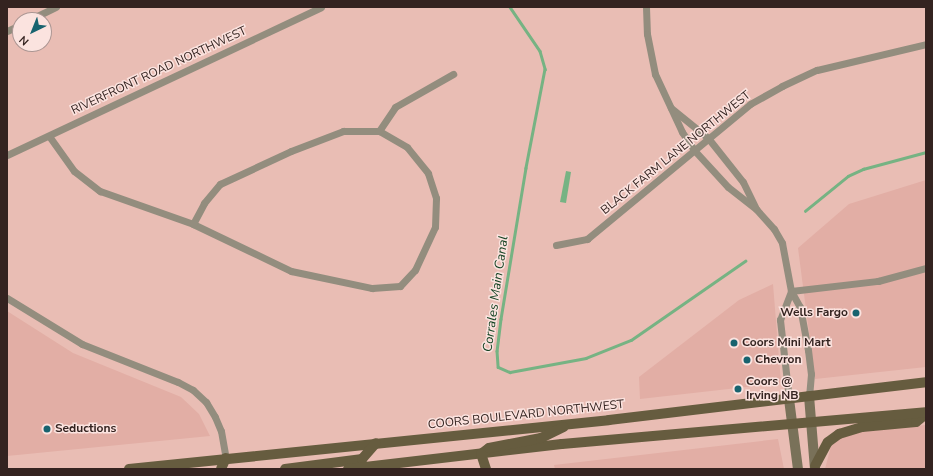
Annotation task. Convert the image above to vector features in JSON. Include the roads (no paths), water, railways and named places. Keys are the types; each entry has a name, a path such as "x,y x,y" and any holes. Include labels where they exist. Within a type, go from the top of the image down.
{"main road":[{"name":"COORS BOULEVARD NORTHWEST","path":"129,469 571,424 926,382"},
{"path":"348,469 791,423 926,413"},
{"path":"815,468 828,442 839,434 862,427 916,422 926,413"},
{"path":"481,454 489,448 541,438 571,424"},
{"path":"285,469 362,459 376,443"},
{"path":"481,454 486,469"},
{"path":"221,469 226,458"}],"street":[{"path":"46,12 56,7"},
{"name":"RIVERFRONT ROAD NORTHWEST","path":"7,155 321,7"},
{"path":"646,7 649,50 655,74 670,106 694,150 728,187 756,209 774,229 782,243 791,291 800,307 808,350 811,374 809,396 815,468"},
{"name":"BLACK FARM LANE NORTHWEST","path":"556,245 587,239 750,104 817,70 926,44"},
{"path":"379,131 395,107 453,74"},
{"path":"670,106 708,138 743,182 756,209"},
{"path":"49,136 74,172 100,191 193,224 291,271 372,288 400,286 415,270 435,228 436,198 428,173 407,147 379,131 343,131 291,151 220,184 204,203 193,224"},
{"path":"791,291 878,280 926,268"},
{"path":"791,291 780,320 791,423 798,469"},
{"path":"7,298 37,319 93,349 178,382 193,390 206,402 216,417 223,438 226,458"}],"waterway":[{"name":"Corrales Main Canal","path":"510,7 540,51 545,69 526,168 501,319 497,351 498,367 510,372 586,358 631,340 745,261"},
{"name":"Corrales Main Canal","path":"805,211 848,176 863,169 926,152"}],"place":[{"name":"Wells Fargo","path":"856,313"},
{"name":"Coors Mini Mart","path":"734,343"},
{"name":"Chevron","path":"747,360"},
{"name":"Coors @ Irving NB","path":"738,389"},
{"name":"Seductions","path":"47,429"}]}
